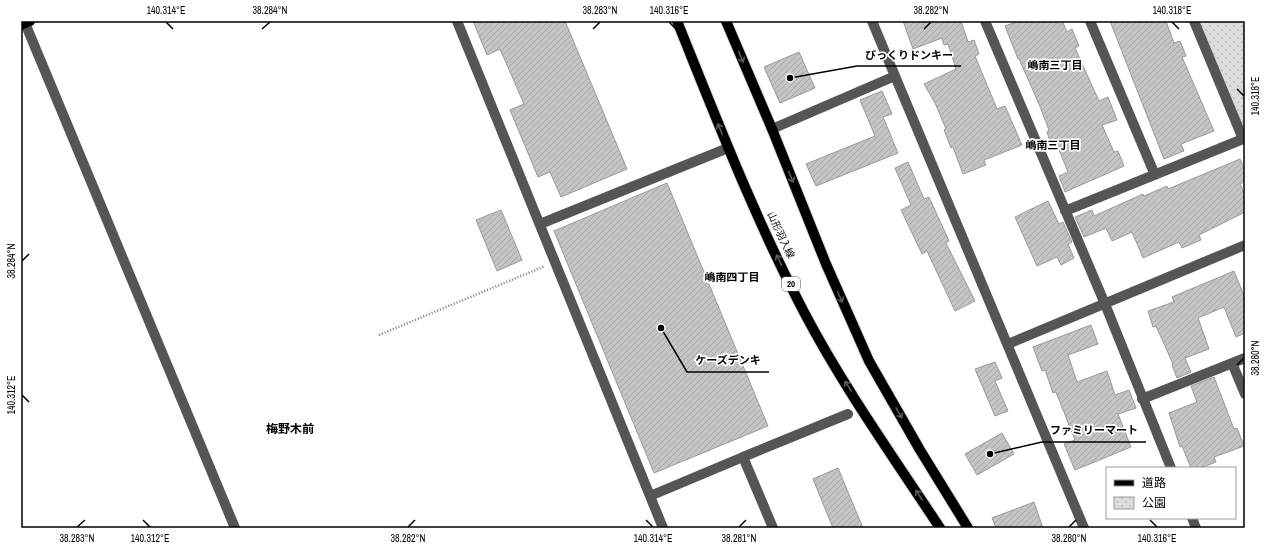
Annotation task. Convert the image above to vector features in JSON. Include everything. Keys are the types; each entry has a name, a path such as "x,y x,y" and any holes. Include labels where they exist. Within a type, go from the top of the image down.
{"main road":[{"name":"山形羽入線","path":"677,21 728,148 761,223 805,314 839,372 940,528"},
{"path":"726,21 772,129 826,264 869,361 920,450 968,528"}],"street":[{"path":"457,21 663,528"},
{"path":"872,21 1084,528"},
{"path":"986,21 1171,467"},
{"path":"1090,21 1155,176"},
{"path":"1065,212 1244,139 1194,21"},
{"path":"26,23 235,528"},
{"path":"772,129 895,76"},
{"path":"540,224 728,148"},
{"path":"1008,344 1245,245"},
{"path":"1142,400 1245,358"},
{"path":"1232,363 1245,394"},
{"path":"650,496 848,414"},
{"path":"743,458 773,528"}],"path":[{"path":"379,335 555,261"}],"green space":[{"path":"1194,21 1245,21 1245,139"}],"building":[{"path":"473,21 565,21 627,169 561,197 550,172 538,177 510,110 524,104 500,49 487,55"},
{"path":"903,21 961,21 968,42 974,40 979,54 975,56 997,109 1005,106 1022,145 984,160 986,165 963,174 953,147 951,148 944,130 946,129 935,103 924,84 956,69 948,44 944,45 942,38 913,49"},
{"path":"1019,21 1062,21 1067,32 1072,29 1079,46 1075,48 1099,101 1108,97 1117,120 1102,125 1114,152 1118,151 1124,166 1065,192 1059,176 1068,172 1057,145 1052,147 1047,132 1049,130 1039,104 1018,59 1005,26"},
{"path":"1110,21 1166,21 1174,43 1180,41 1186,56 1182,57 1214,131 1181,144 1184,151 1164,159"},
{"path":"799,52 815,88 780,103 764,67"},
{"path":"882,91 892,114 883,117 898,153 816,186 806,164 875,136 860,100"},
{"path":"1240,159 1245,170 1245,181 1240,184 1245,195 1245,212 1199,235 1201,240 1182,248 1179,242 1143,258 1132,232 1112,241 1106,228 1084,237 1075,217 1092,210 1094,216 1143,194 1144,196 1167,186 1168,189"},
{"path":"908,162 924,199 929,197 949,241 946,243 975,301 955,311 927,251 922,254 901,210 911,205 895,168"},
{"path":"667,183 768,426 654,473 554,231"},
{"path":"1048,201 1059,224 1063,222 1072,242 1068,244 1074,258 1061,265 1057,257 1037,266 1015,217"},
{"path":"501,210 522,260 497,271 476,220"},
{"path":"1234,271 1245,298 1245,333 1236,337 1224,307 1198,318 1209,349 1185,358 1191,372 1177,378 1172,365 1173,364 1156,326 1153,327 1148,311 1174,302 1172,297"},
{"path":"1091,325 1098,344 1068,355 1077,382 1107,371 1115,395 1129,390 1136,408 1118,414 1131,447 1075,470 1064,444 1075,440 1056,392 1053,393 1045,370 1042,371 1033,347"},
{"path":"995,362 1002,378 995,381 1008,411 995,416 975,369"},
{"path":"1214,377 1234,429 1237,428 1244,446 1214,457 1216,462 1204,467 1191,467 1182,446 1180,447 1169,413 1197,402 1191,386"},
{"path":"1002,433 1014,454 977,475 965,454"},
{"path":"838,468 863,528 833,528 813,479"},
{"path":"1034,502 1043,528 996,528 992,518"}],"place":[{"name":"びっくりドンキー","path":"790,78"},
{"name":"ケーズデンキ","path":"661,328"},
{"name":"ファミリーマート","path":"990,454"}],"district":[{"name":"嶋南三丁目","path":"1055,65"},
{"name":"嶋南三丁目","path":"1053,145"},
{"name":"嶋南四丁目","path":"732,277"},
{"name":"梅野木前","path":"290,429"}]}
